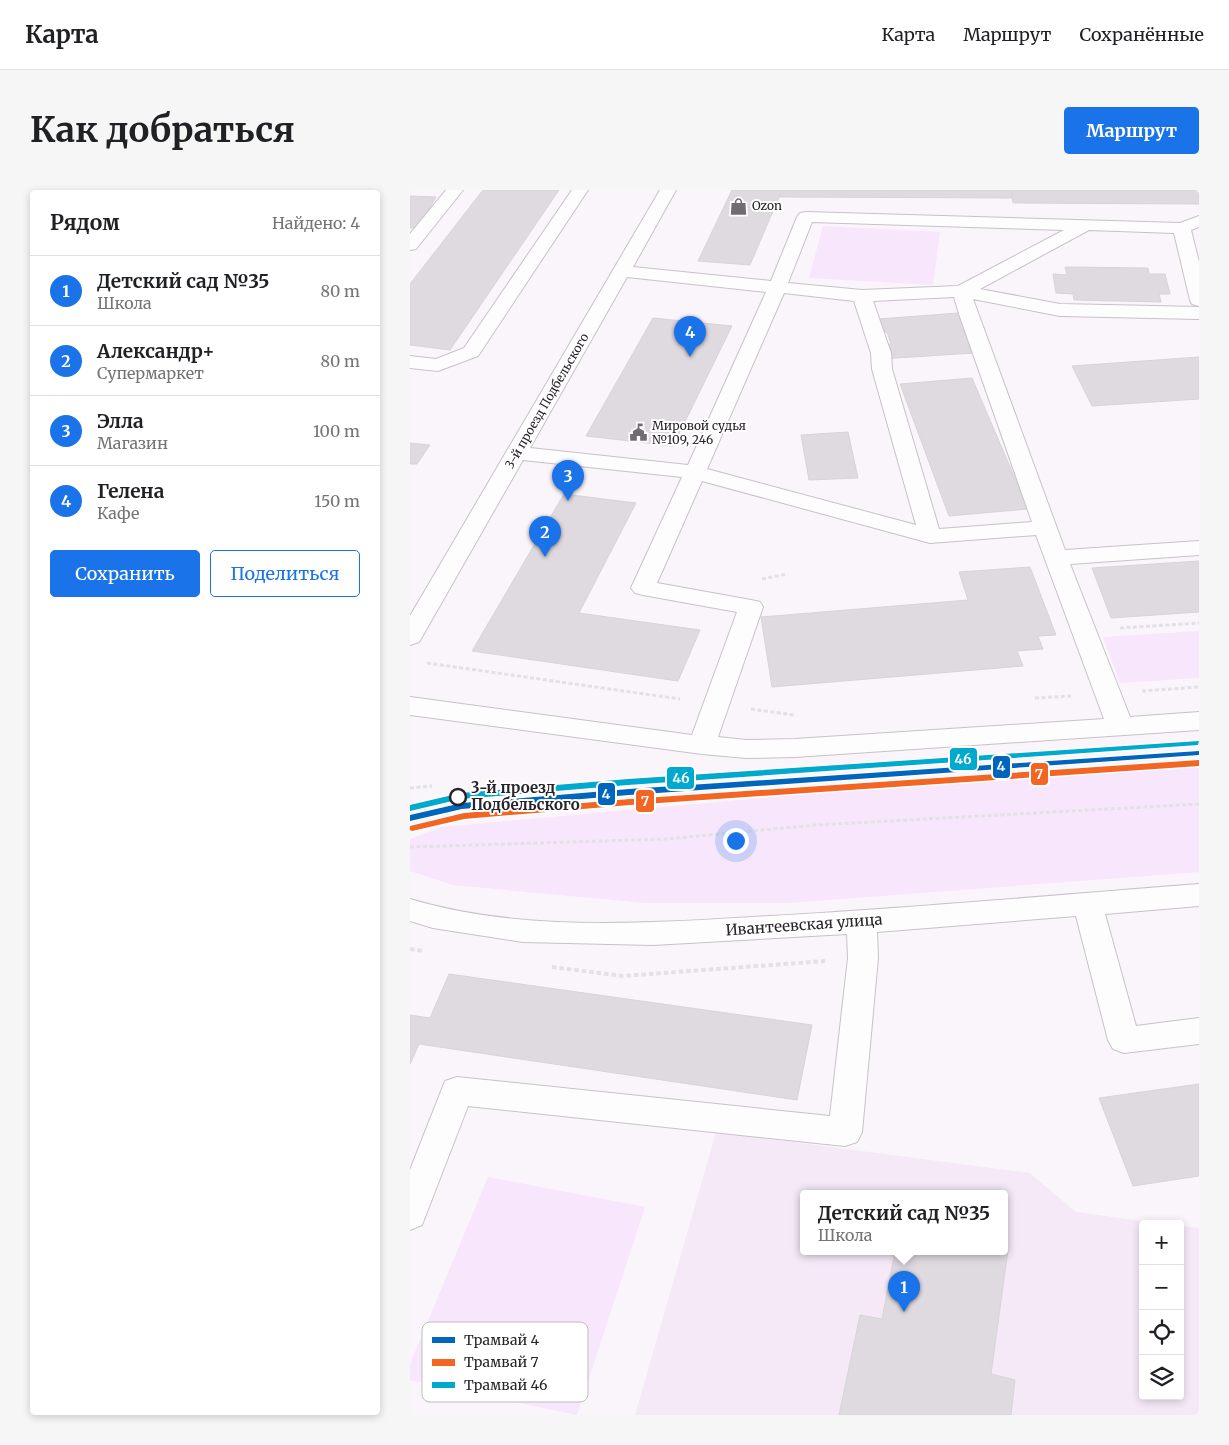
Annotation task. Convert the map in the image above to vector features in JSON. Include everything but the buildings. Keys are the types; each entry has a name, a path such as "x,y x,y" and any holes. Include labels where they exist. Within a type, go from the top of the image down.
{"street":[{"path":"410,245 455,190"},
{"path":"410,362 438,365 471,352 580,190"},
{"name":"3-й проезд Подбельского","path":"410,637 668,190"},
{"path":"702,745 751,607 643,588 693,472 778,288 806,217 1182,228 1199,220"},
{"path":"962,292 1085,225"},
{"path":"1182,228 1199,300"},
{"path":"621,271 862,296 962,292 1060,310 1199,312"},
{"path":"962,292 968,314 1056,558 1120,726"},
{"path":"862,296 881,353 882,369 930,536"},
{"path":"517,452 693,472 930,536 1046,528"},
{"path":"1056,558 1199,548"},
{"path":"410,706 702,745 746,749 795,748 1199,720"},
{"name":"Ивантеевская улица","path":"410,910 433,917 523,932 653,934 862,922 1199,895"},
{"path":"1087,904 1124,1040 1199,1031"},
{"path":"410,1214 457,1091 845,1132 863,958 862,922"}],"path":[{"path":"762,579 787,574"},
{"path":"1083,630 1199,623"},
{"path":"424,663 715,705 801,715"},
{"path":"410,788 432,786"},
{"path":"410,847 666,839 816,825 1199,804"}],"shaded area":[{"path":"823,226 940,232 933,285 809,278"},
{"path":"1199,631 1199,678 1120,683 1103,637"},
{"path":"1199,767 1199,872 789,903 646,903 453,885 410,871 410,839 442,827 894,786"},
{"path":"716,1132 1030,1173 1076,1212 1139,1221 1139,1400 1184,1400 1184,1226 1199,1228 1199,1415 635,1415"},
{"path":"488,1177 645,1207 588,1381 588,1322 428,1322"},
{"path":"422,1335 422,1383 410,1380 410,1364"},
{"path":"515,1402 581,1402 577,1415"}],"tram line":[{"name":"46","path":"410,808 461,796 628,782 1198,743"},
{"name":"4","path":"410,818 462,806 629,792 1199,753"},
{"name":"7","path":"412,828 464,816 630,802 1199,763"}],"place":[{"name":"Ozon","path":"738,206"},
{"name":"Гелена","path":"690,357"},
{"name":"Мировой судья №109, 246","path":"638,433"},
{"name":"Элла","path":"568,501"},
{"name":"Александр+","path":"545,557"},
{"name":"3-й проезд Подбельского","path":"458,797"},
{"name":"Детский сад №35","path":"904,1312"}]}
